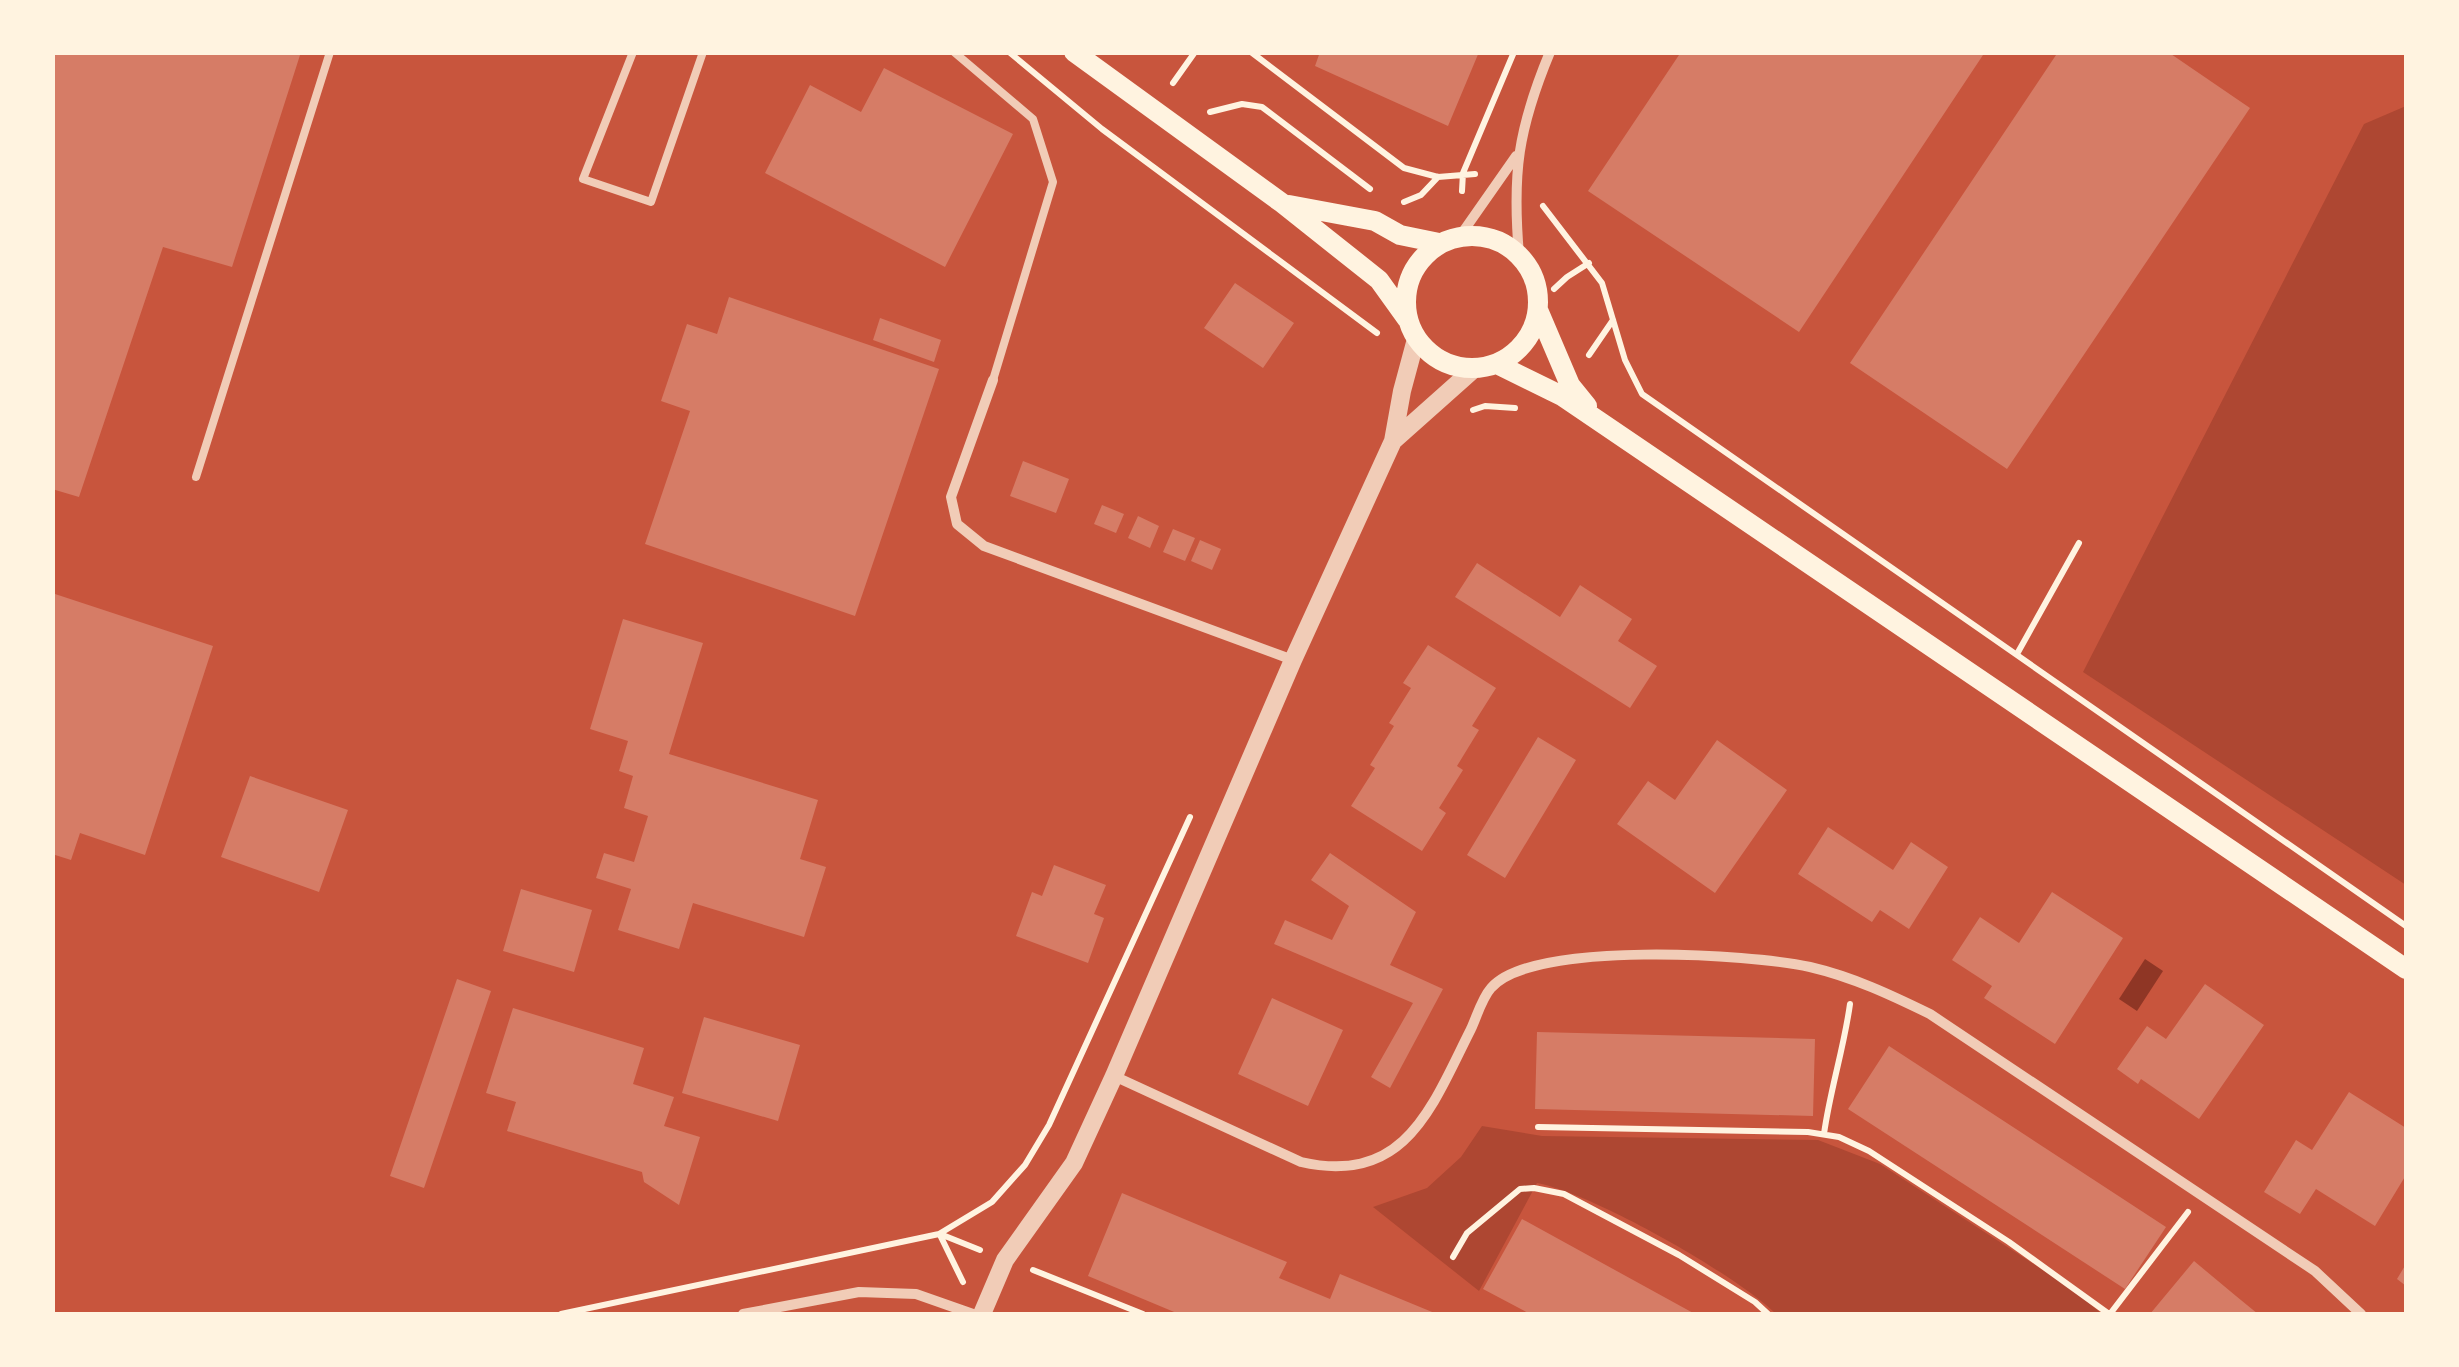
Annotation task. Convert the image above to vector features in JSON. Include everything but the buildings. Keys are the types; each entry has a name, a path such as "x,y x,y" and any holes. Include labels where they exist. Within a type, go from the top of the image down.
{"main road":[{"path":"1074,52 1282,203 1379,280 1407,318 1416,339 1432,356 1452,366 1475,368 1497,364 1524,342 1538,310"},
{"path":"1282,203 1375,222 1400,235 1439,243"},
{"path":"1407,318 1404,297 1410,276 1422,257 1439,243 1460,236 1482,236 1502,242 1519,255 1531,272 1538,291 1538,310 1570,385 1603,427"},
{"path":"1497,364 1562,396 2406,969"}],"street":[{"path":"1519,255 1515,206 1517,155 1534,91 1550,52"},
{"path":"1460,236 1517,155"},
{"path":"977,1306 1074,1163 1114,1076 1393,441 1416,339"},
{"path":"1393,441 1475,368"},
{"path":"993,380 951,497 958,524 984,546 1294,660"},
{"path":"1114,1076 1301,1162 1328,1168 1362,1165 1389,1154 1409,1139 1429,1112 1491,988 1512,974 1575,960 1646,953 1694,953 1810,967 1854,980 1930,1014 2315,1271 2361,1314"},
{"path":"743,1314 860,1292 916,1294 973,1314"}],"lane":[{"path":"196,477 330,52"},
{"path":"633,52 583,179 651,202 703,52"},
{"path":"954,52 1034,119 1053,182 993,380"}],"path":[{"path":"1009,52 1102,129 1332,297 1379,334 1386,348"},
{"path":"1173,83 1195,52"},
{"path":"1251,52 1404,168 1438,177 1462,173 1514,52"},
{"path":"1210,112 1242,104 1262,107 1379,196"},
{"path":"1390,200 1402,203 1421,195 1438,177"},
{"path":"1536,198 1602,282 1625,360 1642,394 2406,926"},
{"path":"1538,310 1566,276 1588,262"},
{"path":"1581,368 1613,318"},
{"path":"2017,654 2080,542"},
{"path":"561,1314 939,1234 992,1202 1025,1165 1049,1125 1194,808"},
{"path":"1824,1134 1831,1085 1844,1048 1854,980"},
{"path":"1538,1127 1808,1132 1839,1136 2009,1242 2110,1314 2201,1195"},
{"path":"1453,1257 1468,1232 1520,1189 1534,1188 1564,1194 1679,1255 1768,1314"},
{"path":"939,1234 977,1306"},
{"path":"1028,1268 1143,1314"}],"shaded area":[{"path":"2406,106 2406,885 2083,672 2364,124"},
{"path":"2145,959 2163,971 2137,1011 2119,999"},
{"path":"1482,1126 1542,1136 1818,1140 1880,1164 2072,1289 2102,1314 1776,1314 1729,1278 1663,1238 1593,1202 1537,1183 1479,1291 1373,1207 1427,1188 1461,1157"}]}
